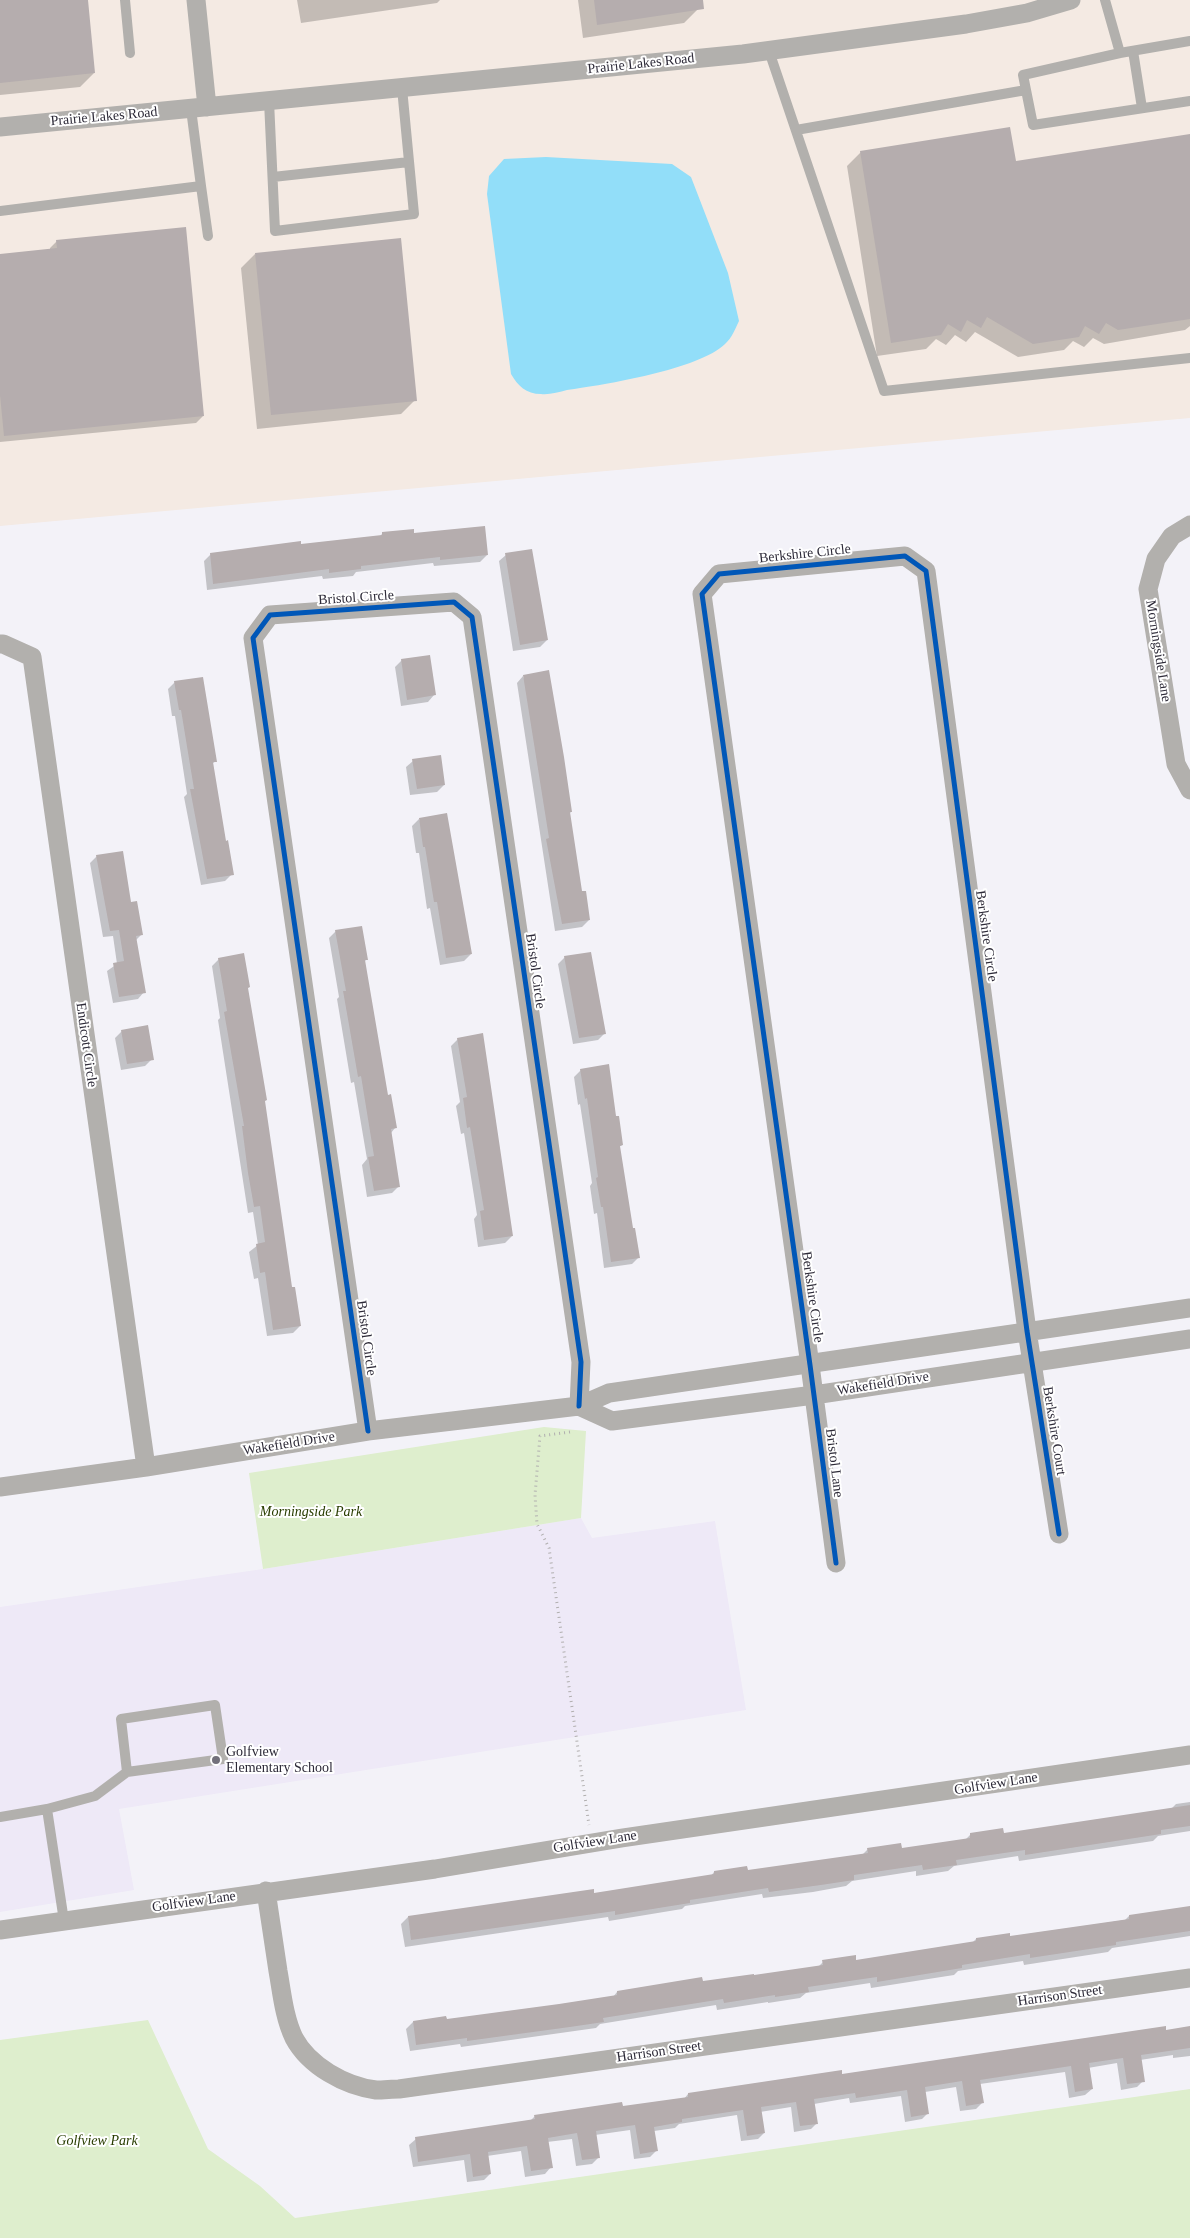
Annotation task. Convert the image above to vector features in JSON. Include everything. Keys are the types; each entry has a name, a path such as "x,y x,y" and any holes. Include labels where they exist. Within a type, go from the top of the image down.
{"street":[{"path":"196,0 199,108"},
{"name":"Prairie Lakes Road","path":"0,127 769,51 966,24 1047,3 1071,0"},
{"name":"Morningside Lane","path":"1190,525 1172,536 1156,559 1148,589 1190,790"},
{"name":"Berkshire Circle","path":"810,1365 702,594 719,574 905,556 926,571 1027,1331"},
{"name":"Bristol Circle","path":"368,1431 253,638 270,615 454,602 472,617 581,1362 579,1406"},
{"name":"Endicott Circle","path":"0,644 32,657 146,1467"},
{"name":"Wakefield Drive","path":"0,1487 146,1467 368,1431 579,1406 609,1393 1190,1308"},
{"name":"Berkshire Court","path":"1027,1331 1059,1534"},
{"name":"Wakefield Drive","path":"579,1406 612,1421 814,1395 1190,1339"},
{"name":"Bristol Lane","path":"810,1365 836,1563"},
{"name":"Golfview Lane","path":"0,1930 435,1868 1190,1755"},
{"name":"Harrison Street","path":"266,1891 283,2003 295,2040 310,2058 329,2073 352,2084 376,2090 399,2089 1190,1978"}],"lane":[{"path":"125,0 130,53"},
{"path":"1105,0 1120,53"},
{"path":"1190,41 1120,53 1023,75 1033,125 1190,101"},
{"path":"769,51 884,391 1190,358"},
{"path":"1133,51 1142,108"},
{"path":"268,101 275,231 414,214 402,88"},
{"path":"796,130 1026,90"},
{"path":"199,108 201,186 208,236"},
{"path":"272,177 409,162"},
{"path":"0,211 201,186"},
{"path":"0,1816 47,1809 95,1796 127,1772 223,1759 215,1705 120,1719 127,1772"},
{"path":"47,1809 64,1921"}],"path":[{"path":"570,1432 540,1436 535,1495 537,1524 549,1548 592,1843"}],"shaded area":[{"path":"0,0 1190,0 1190,418 0,526"},
{"name":"Golfview Elementary School","path":"581,1518 592,1538 715,1521 746,1710 119,1809 134,1890 0,1912 0,1607 263,1569"}],"green space":[{"name":"Morningside Park","path":"544,1427 586,1431 581,1518 263,1569 249,1473"},
{"name":"Golfview Park","path":"148,2020 208,2149 260,2186 295,2218 1190,2089 1190,2238 0,2238 0,2040"}],"water":[{"path":"546,157 672,164 691,177 728,273 739,321 725,344 713,353 695,361 627,380 547,394 531,393 520,386 511,374 487,194 489,176 504,159"}],"building":[{"path":"0,0 88,0 95,73 0,83"},
{"path":"594,0 703,0 704,9 597,25"},
{"path":"1010,127 1016,161 1190,134 1190,319 1118,330 1106,323 1099,334 1085,326 1079,337 1033,344 987,317 981,328 967,320 961,332 948,324 941,335 891,343 860,151"},
{"path":"186,227 204,416 4,436 0,395 0,254 57,248 56,240"},
{"path":"401,238 417,401 271,415 255,253"},
{"path":"485,526 488,555 440,560 440,557 361,566 361,569 329,573 329,569 213,584 210,553 301,541 301,544 382,535 382,532 414,529 414,533"},
{"path":"532,549 548,640 520,645 505,553"},
{"path":"430,655 436,695 407,700 401,659"},
{"path":"549,670 564,757 582,891 586,891 590,920 562,924 546,839 549,838 523,675"},
{"path":"203,677 217,762 213,762 226,841 228,840 234,875 207,879 190,789 194,789 181,710 179,710 174,681"},
{"path":"441,755 445,785 417,789 412,759"},
{"path":"447,813 472,954 446,958 437,902 434,902 419,818"},
{"path":"123,851 131,902 137,901 143,935 136,936 146,993 119,997 113,963 124,961 119,930 110,931 96,855"},
{"path":"362,926 368,960 365,960 388,1095 391,1094 397,1128 391,1129 400,1187 374,1191 368,1157 374,1156 361,1076 358,1077 343,991 346,991 335,930"},
{"path":"591,952 606,1034 579,1038 564,956"},
{"path":"244,953 267,1100 265,1101 292,1287 295,1287 301,1326 273,1330 265,1272 260,1273 256,1244 265,1242 260,1206 254,1207 248,1173 242,1126 244,1126 224,1012 227,1011 218,958"},
{"path":"148,1025 154,1060 127,1064 121,1030"},
{"path":"483,1033 513,1236 484,1240 480,1211 484,1210 470,1127 467,1128 463,1098 467,1097 457,1038"},
{"path":"609,1064 616,1116 619,1116 623,1145 620,1146 633,1228 635,1228 640,1258 611,1262 603,1207 601,1207 596,1178 598,1177 587,1098 585,1099 580,1069"},
{"path":"1190,1805 1190,1826 1161,1830 1161,1834 1025,1855 1025,1850 956,1860 957,1865 923,1870 922,1865 854,1875 854,1880 769,1892 768,1888 690,1900 690,1903 615,1915 615,1911 411,1940 408,1916 594,1889 594,1893 714,1874 714,1871 747,1866 748,1870 868,1853 867,1848 901,1843 902,1848 970,1838 970,1833 1003,1828 1004,1833"},
{"path":"1190,1906 1190,1931 1116,1942 1116,1945 1030,1958 1030,1954 962,1965 962,1968 877,1982 877,1977 808,1987 809,1992 775,1997 775,1995 724,2003 723,1999 603,2018 604,2022 570,2027 467,2041 467,2038 416,2045 413,2021 446,2016 447,2019 559,2004 617,1995 617,1991 702,1977 703,1981 823,1965 822,1960 856,1955 856,1960 976,1941 976,1938 1010,1933 1010,1936 1129,1919 1129,1915"},
{"path":"1166,2026 1166,2030 1190,2026 1190,2048 1141,2055 1145,2082 1127,2084 1123,2058 1089,2063 1093,2089 1075,2092 1071,2066 980,2080 984,2103 966,2106 962,2081 925,2087 929,2114 911,2117 907,2090 856,2098 855,2093 814,2099 818,2124 800,2126 796,2102 761,2107 765,2133 747,2136 743,2110 682,2119 682,2122 654,2127 658,2151 640,2154 635,2125 596,2131 600,2158 582,2160 577,2133 548,2138 553,2168 531,2171 527,2146 488,2152 491,2174 473,2177 470,2154 418,2162 415,2137 535,2119 534,2115 622,2102 623,2106 688,2097 688,2093 842,2070 842,2074"}],"cycle path":[{"path":"836,1563 702,594 719,574 905,556 926,571 1027,1331 1059,1534"},
{"path":"368,1431 253,638 270,615 454,602 472,617 581,1362 579,1406"}],"place":[{"name":"Golfview Elementary School","path":"216,1760"}]}
